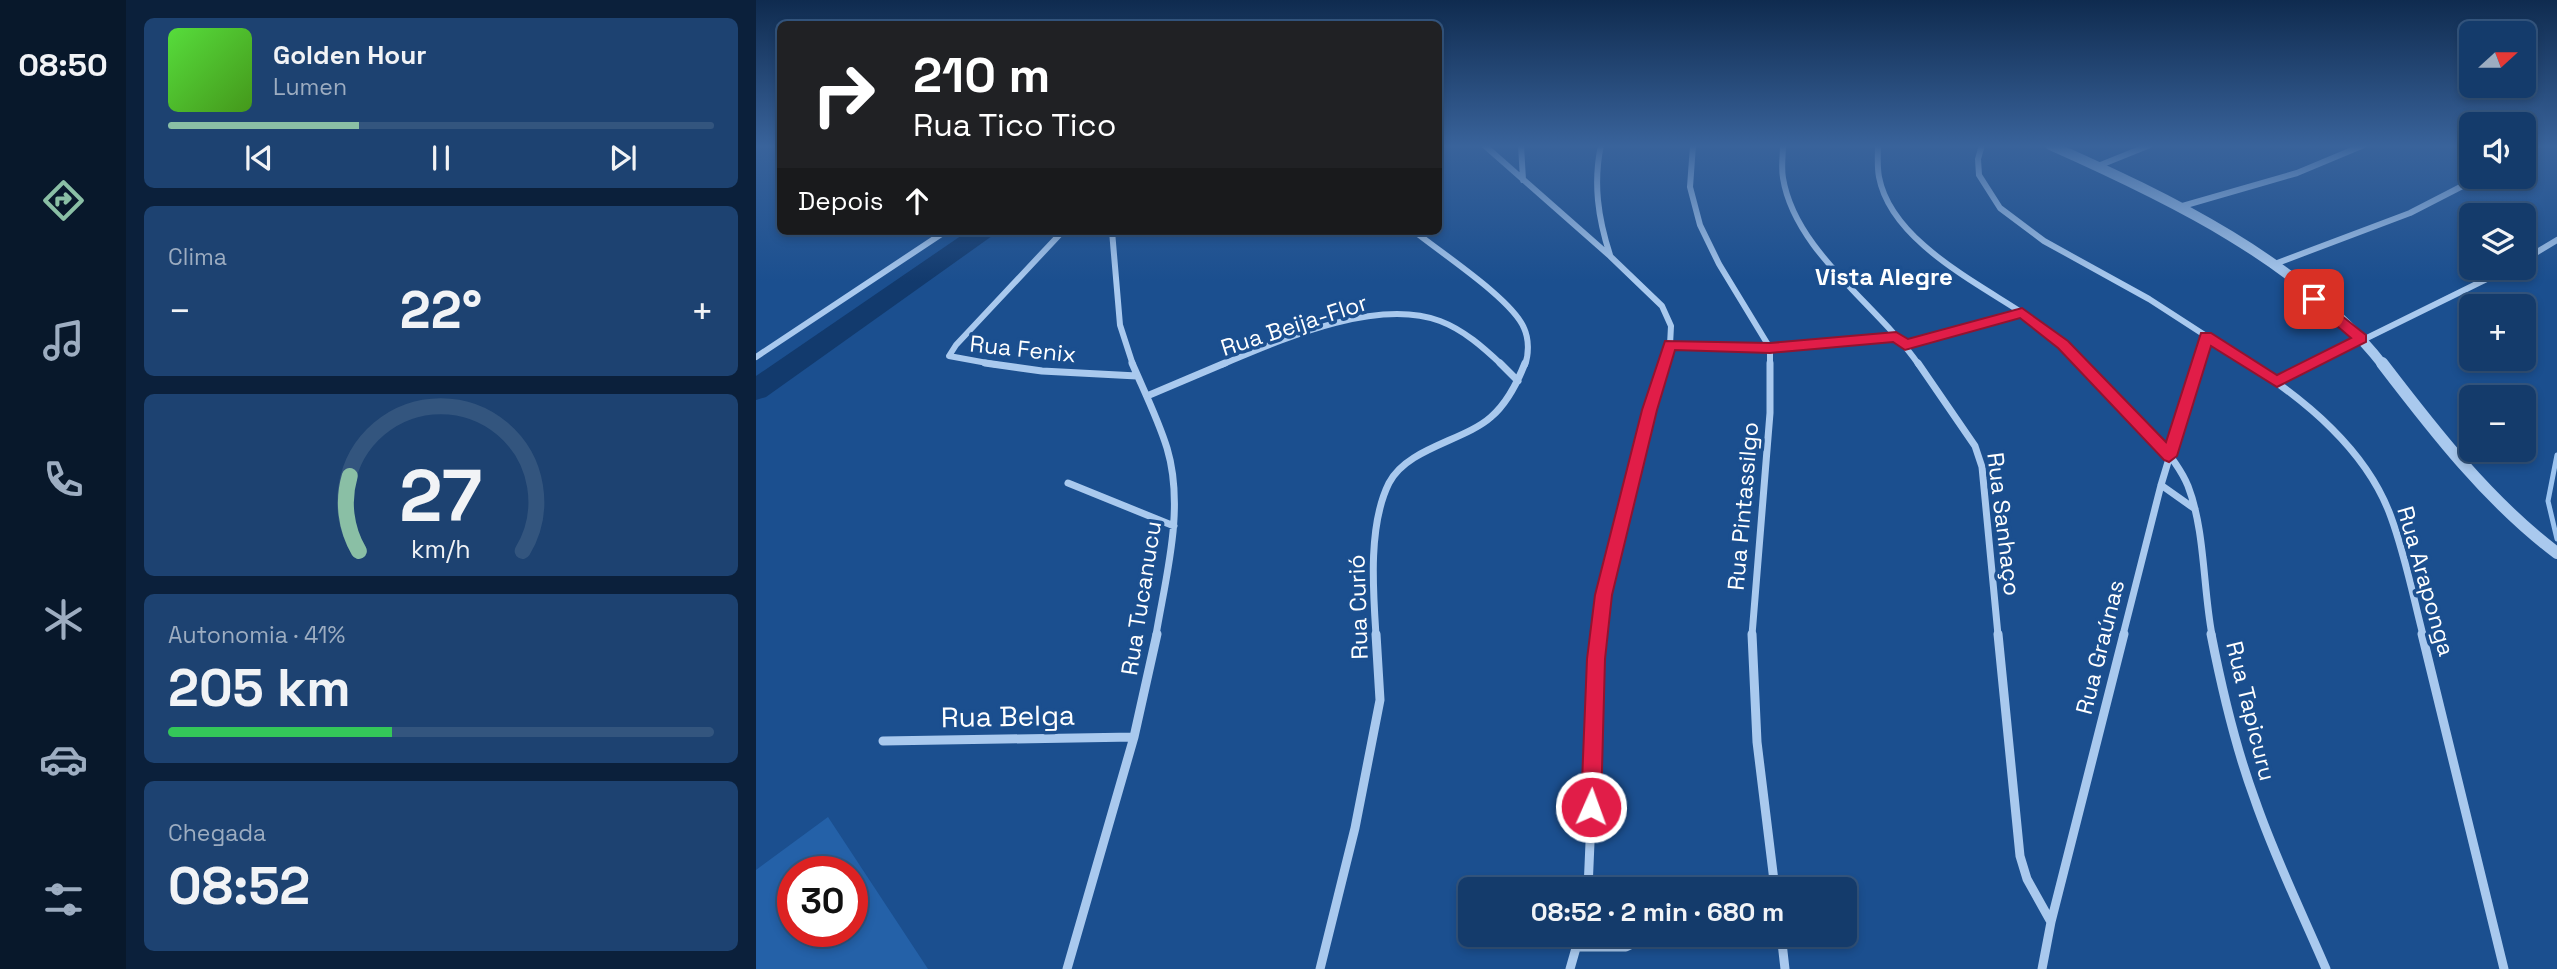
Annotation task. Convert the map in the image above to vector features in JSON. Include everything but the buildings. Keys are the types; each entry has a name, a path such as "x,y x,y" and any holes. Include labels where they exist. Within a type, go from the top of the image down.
{"street":[{"path":"1535,190 1662,306 1671,326 1670,345 1651,402 1604,595 1596,659 1588,877"},
{"path":"1597,190 1610,256"},
{"path":"1691,190 1700,225 1719,264 1770,348"},
{"name":"Rua Sanhaço","path":"1787,190 1801,227 1825,261 1905,345 1975,446 1982,467 2017,835 2027,879 2051,922"},
{"name":"Rua Tapicuru","path":"1884,190 1895,211 1946,264 2022,312 2069,350 2169,456 2187,480 2195,509 2209,619 2233,733 2262,819 2326,969"},
{"name":"Rua Araponga","path":"1989,190 2000,208 2044,241 2149,299 2277,382 2321,419 2355,454 2374,480 2391,516 2411,588 2504,969"},
{"path":"2146,190 2179,207 2271,266 2361,338 2464,465 2553,551"},
{"path":"2179,207 2237,190"},
{"path":"2271,266 2410,213 2454,190"},
{"path":"756,357 940,235"},
{"name":"Rua Fenix","path":"1059,235 956,345 949,356 1003,367 1137,376"},
{"name":"Rua Tucanucu","path":"1068,969 1110,812 1134,737 1157,636 1174,526 1173,480 1167,449 1137,376 1120,325 1112,235"},
{"name":"Rua Curió","path":"1320,969 1355,828 1380,701 1372,571 1384,499 1390,481 1410,461 1490,416 1518,381 1527,359 1528,342 1518,316 1474,276 1419,235"},
{"path":"2536,253 2557,240"},
{"path":"2277,382 2361,338 2484,280"},
{"path":"1905,345 2022,312"},
{"name":"Rua Beija-Flor","path":"1147,396 1308,333 1386,314 1413,314 1437,320 1459,330 1482,346 1518,381"},
{"path":"1670,345 1770,348 1896,337"},
{"name":"Rua Graúnas","path":"2042,969 2051,922 2161,485 2206,337"},
{"name":"Rua Pintassilgo","path":"1770,348 1770,413 1751,648 1755,717 1774,877"},
{"path":"1068,483 1174,526"},
{"path":"2161,485 2195,509"},
{"name":"Rua Belga","path":"883,741 1134,737"},
{"path":"1570,969 1578,947 1627,947"},
{"path":"1783,947 1785,969"}],"shaded area":[{"path":"828,817 854,856 777,856 777,947 868,947 868,878 928,969 756,969 756,870"}],"waterway":[{"path":"756,390 978,235"},
{"path":"2557,455 2548,501 2557,539"}],"district":[{"name":"Vista Alegre","path":"1884,277"}],"route":[{"path":"1591,807 1596,659 1604,595 1654,391 1670,345 1770,348 1896,337 1905,345 2022,312 2063,344 2169,456 2206,337 2277,382 2361,338 2314,299"}]}
